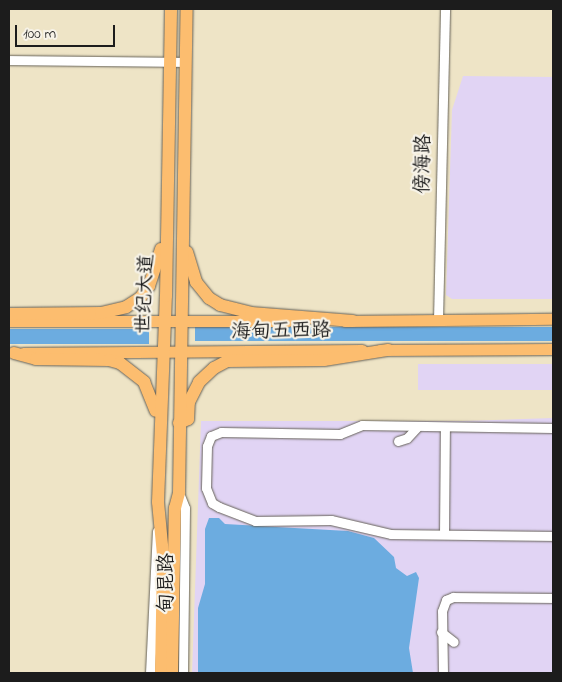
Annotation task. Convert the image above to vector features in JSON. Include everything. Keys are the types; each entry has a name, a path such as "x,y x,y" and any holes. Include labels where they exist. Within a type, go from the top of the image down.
{"highway":[{"name":"世纪大道","path":"168,580 158,518 171,9"},
{"name":"世纪大道","path":"168,580 175,508 179,493 180,321 187,9"},
{"path":"9,314 101,313 130,305 146,292 154,278 167,220"},
{"path":"183,225 196,282 220,305 251,312 353,320"},
{"path":"179,423 188,419 189,402 199,382 214,368 228,361 324,360 388,350"},
{"path":"11,353 52,360 109,360 124,365 144,382 160,418"},
{"path":"160,673 168,580"},
{"path":"168,580 172,673"}],"main road":[{"name":"海甸五西路","path":"9,321 553,319"},
{"name":"海甸五西路","path":"11,353 553,349"}],"street":[{"name":"傍海路","path":"440,320 446,9"},
{"path":"9,62 186,64"},
{"path":"398,441 407,438 416,428"},
{"path":"553,432 416,428 362,429 340,437 221,435 214,439 210,446 209,488 220,504 256,518 295,520 330,517 391,531 553,536"},
{"path":"447,430 553,428"},
{"path":"445,533 447,430"},
{"name":"甸昆路","path":"179,493 185,508 183,673"},
{"name":"甸昆路","path":"150,673 152,590 158,518"},
{"path":"445,533 553,532"},
{"path":"444,673 442,633 444,607 450,600 553,600"},
{"path":"442,633 454,642"}],"shaded area":[{"path":"463,76 553,77 553,299 452,299 446,295 452,110"},
{"path":"418,364 553,364 553,390 418,390"},
{"path":"553,418 553,673 192,673 201,421 462,421"}],"water":[{"path":"195,327 553,327 553,341 195,341"},
{"path":"9,329 149,329 149,344 9,344"},
{"path":"209,518 219,518 225,524 348,531 374,538 394,557 396,568 407,576 416,572 419,578 409,648 413,673 198,673 198,608 205,584 205,529"}]}
